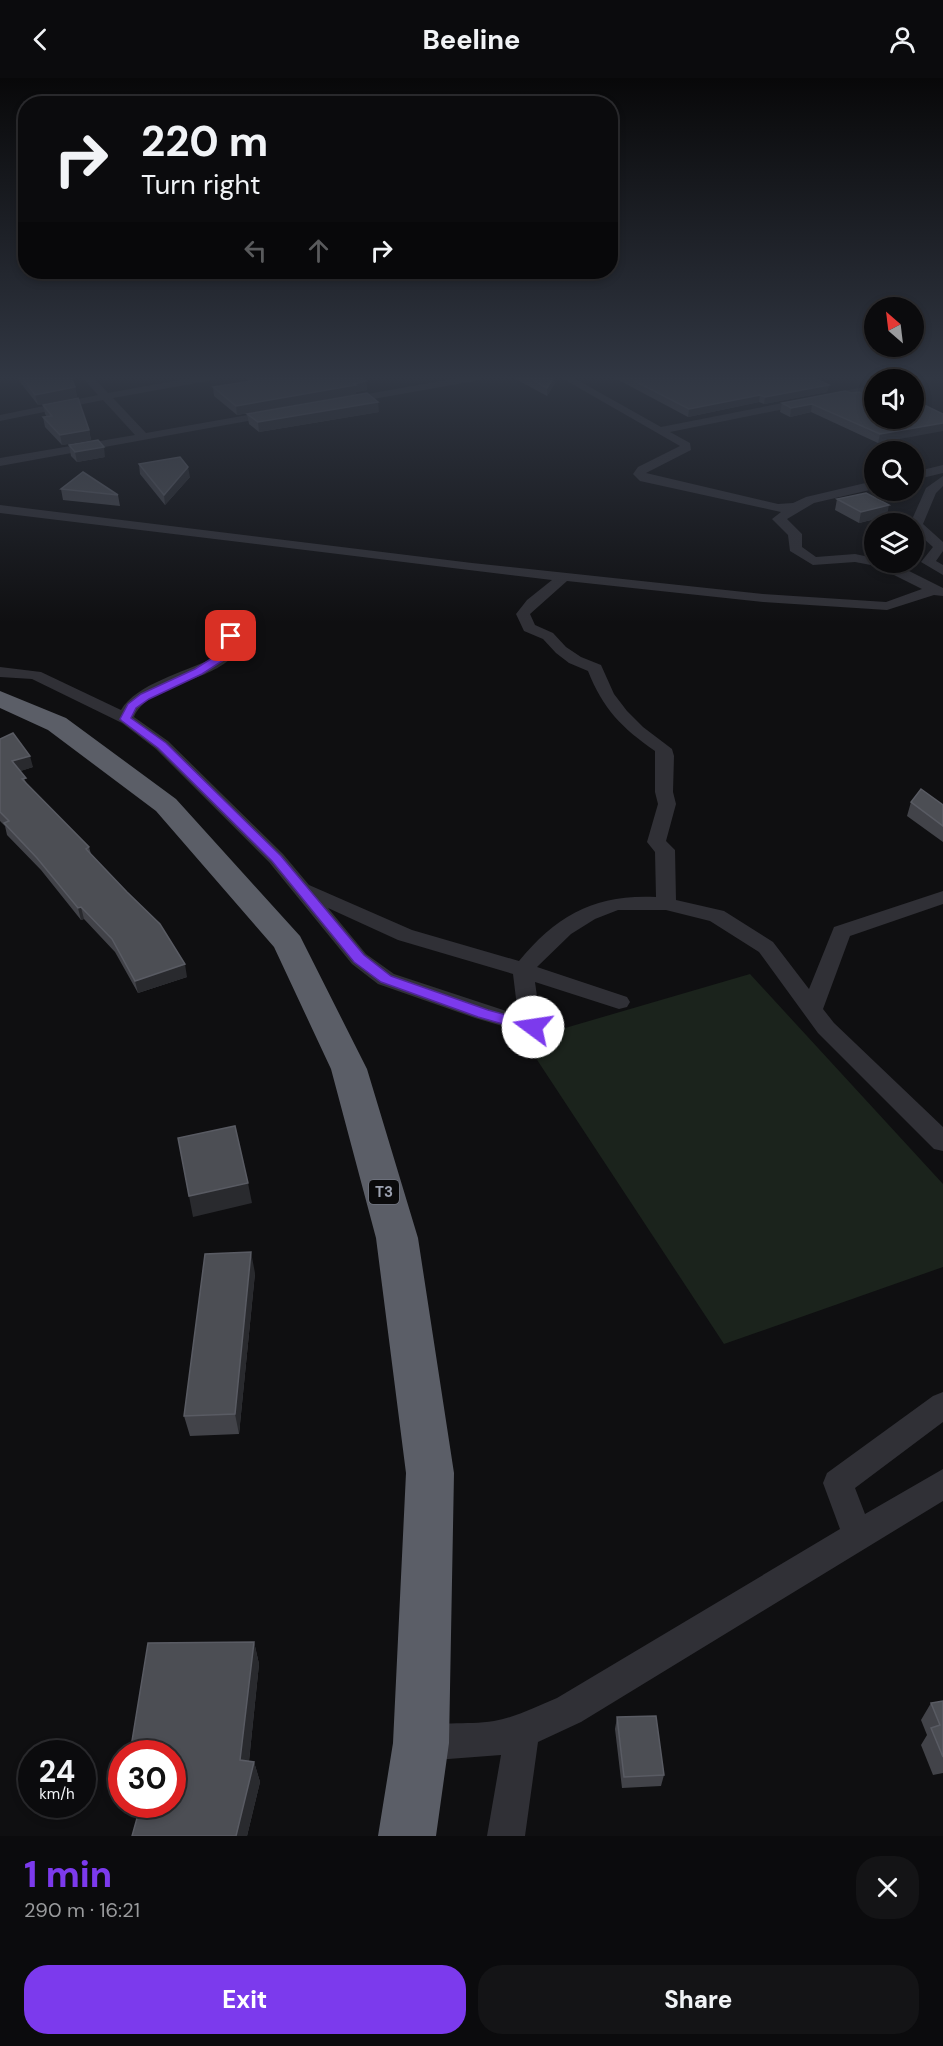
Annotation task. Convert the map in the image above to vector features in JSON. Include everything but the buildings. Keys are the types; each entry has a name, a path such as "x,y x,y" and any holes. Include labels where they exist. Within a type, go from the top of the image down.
{"highway":[{"name":"T3","path":"0,699 57,724 166,805 288,944 349,1069 397,1238 430,1473 421,1743 407,1836"}],"street":[{"path":"0,462 17,459"},
{"path":"667,459 642,470 639,474 644,478 666,484 703,490 778,508 795,507"},
{"path":"924,474 943,469"},
{"path":"943,480 930,491 916,525 940,546 928,562 943,571"},
{"path":"864,487 810,500 795,507 779,519 795,534 795,548 813,561 855,558 864,560"},
{"path":"0,509 763,598 887,606 938,592"},
{"path":"899,573 938,592"},
{"path":"564,576 557,584 544,591 523,614 529,628 548,636 561,650 576,660 596,668 606,695 621,715 637,731 663,749 665,756 664,792 667,804 656,842 665,850 666,904"},
{"path":"126,719 132,706 145,697 198,671 226,654 234,632"},
{"path":"0,672 35,675 126,719 162,745 276,858 359,959 386,979 483,1013 533,1025 523,970 537,952 569,924 616,904 666,904 717,916 766,947 826,1028 943,1142"},
{"path":"304,890 405,935 523,970 619,1002"},
{"path":"812,1010 841,932 943,897"},
{"path":"858,1534 838,1483 943,1405"},
{"path":"421,1743 493,1739 522,1731 569,1710 943,1484"},
{"path":"506,1836 522,1731"}],"shaded area":[{"path":"750,974 943,1184 943,1267 724,1344 524,1040"}],"route":[{"path":"231,636 226,654 198,671 159,688 145,697 132,706 126,714 126,719 162,745 276,858 359,959 386,979 483,1013 517,1023 532,1023 533,1027"}]}
